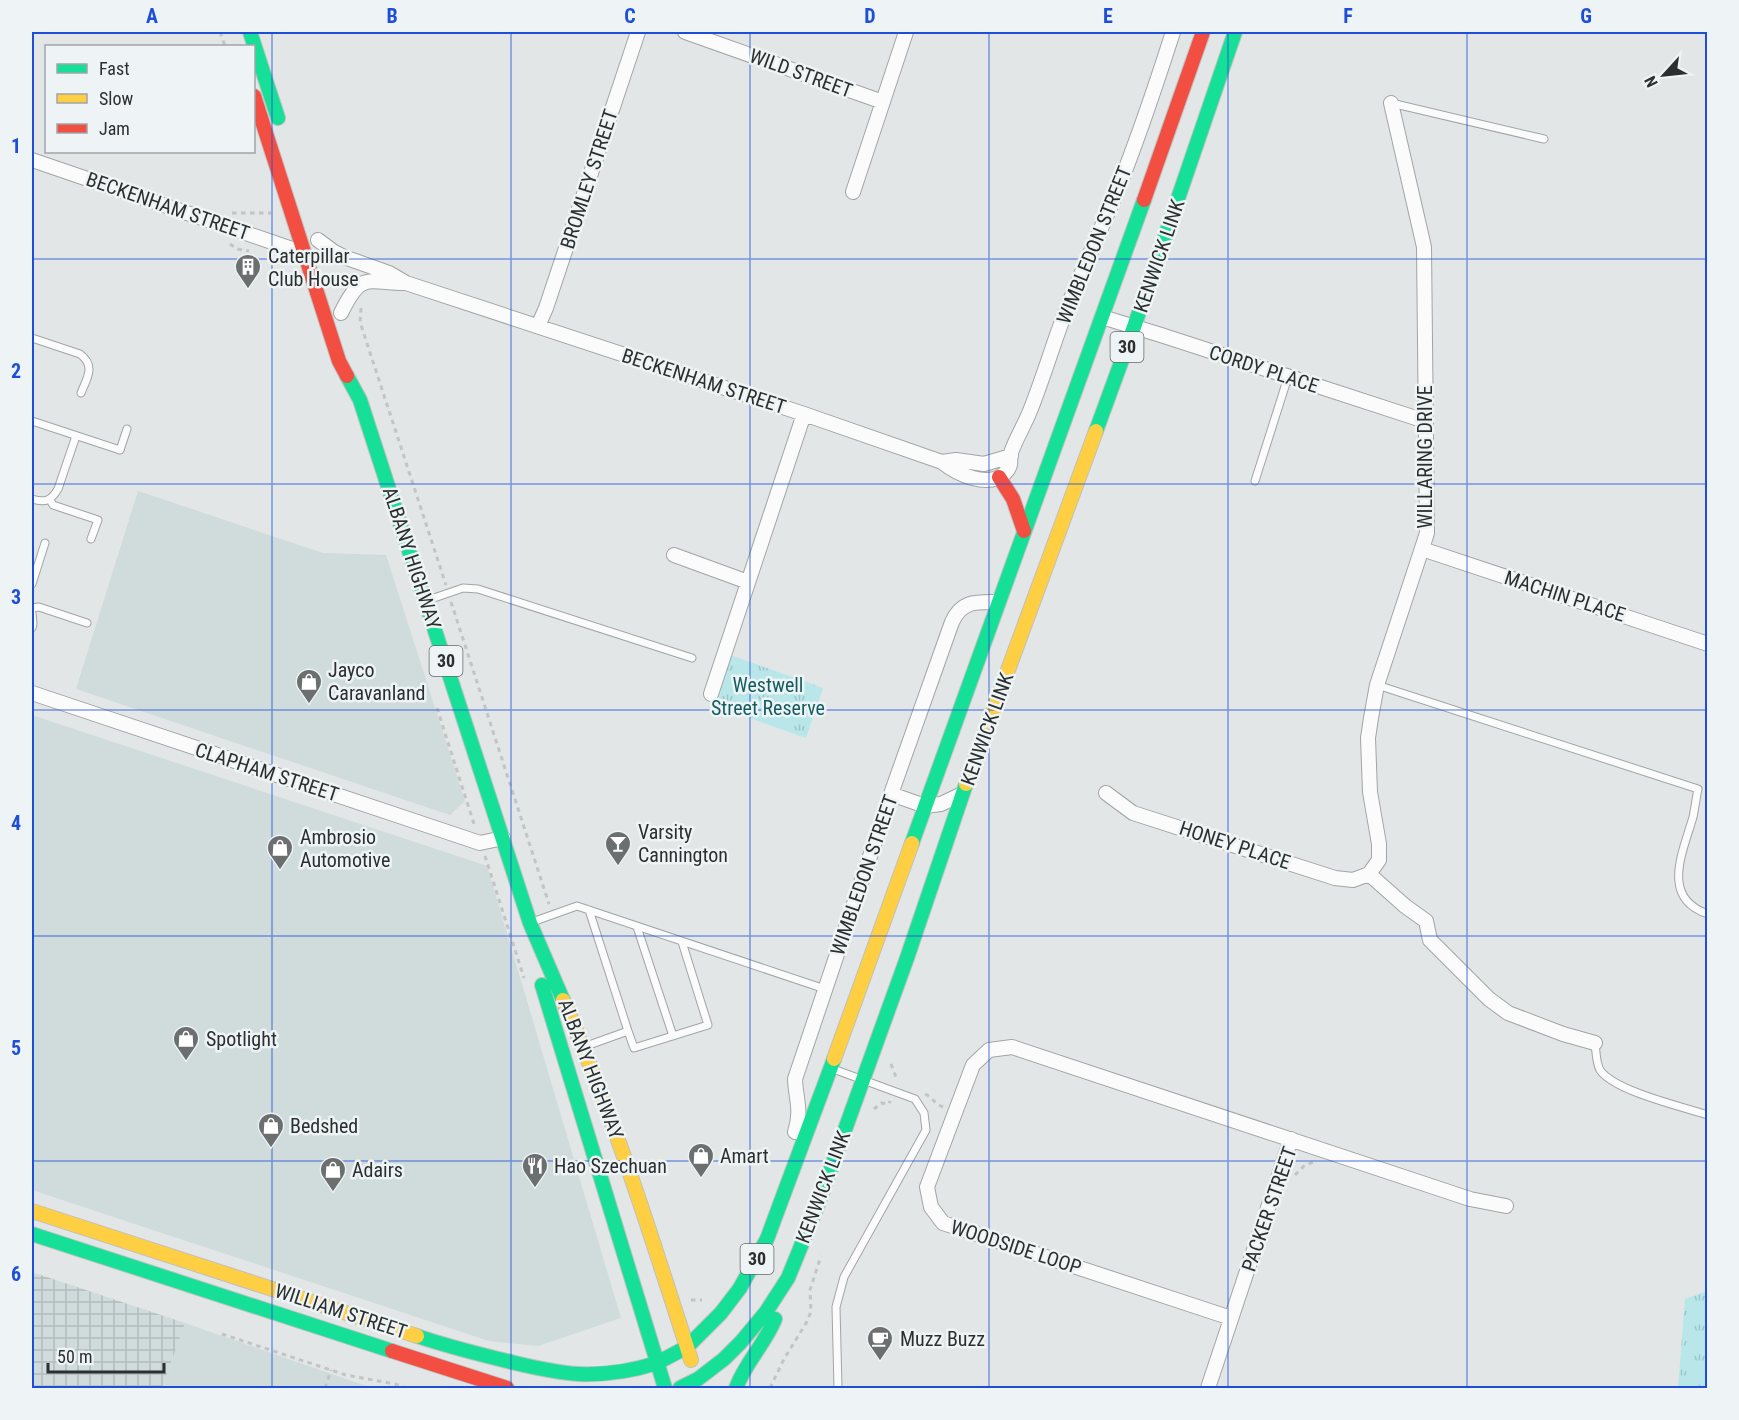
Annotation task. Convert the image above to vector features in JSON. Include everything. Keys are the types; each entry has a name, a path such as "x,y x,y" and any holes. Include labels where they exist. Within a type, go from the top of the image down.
{"main road":[{"name":"KENWICK LINK","path":"657,1363 687,1347 721,1313 740,1288 767,1239 1102,317 1203,32"},
{"name":"KENWICK LINK","path":"680,1389 699,1384 741,1342 766,1312 788,1278 817,1207 963,793 1134,327 1235,32"},
{"path":"255,47 282,130"},
{"name":"ALBANY HIGHWAY","path":"255,99 339,361 360,400 530,923 584,1047 637,1190 699,1384"},
{"path":"316,235 325,261"},
{"path":"335,292 343,318"},
{"name":"ALBANY HIGHWAY","path":"357,367 360,400"},
{"path":"999,477 1013,499 1024,531"},
{"name":"ALBANY HIGHWAY","path":"530,923 542,985 665,1389"},
{"name":"WILLIAM STREET","path":"32,1211 463,1351 545,1370 577,1374 601,1374 657,1363"},
{"name":"WILLIAM STREET","path":"32,1234 507,1389"},
{"path":"736,1389 741,1376 772,1328 788,1278"}],"street":[{"name":"BROMLEY STREET","path":"538,326 638,32"},
{"name":"WILD STREET","path":"685,32 883,102"},
{"path":"853,192 906,32"},
{"name":"WIMBLEDON STREET","path":"999,477 1012,462 1011,456 1063,318 1118,188 1173,32"},
{"name":"WILLARING DRIVE","path":"1369,874 1379,860 1379,844 1370,792 1368,738 1377,685 1426,533 1424,247 1391,103"},
{"name":"BECKENHAM STREET","path":"32,160 304,253"},
{"name":"BECKENHAM STREET","path":"316,235 334,252 389,273 406,283 804,414 942,462 949,468 976,479 999,477"},
{"name":"BECKENHAM STREET","path":"343,318 353,292 365,282 378,280 388,283 406,283"},
{"name":"CORDY PLACE","path":"1102,317 1425,421"},
{"path":"711,694 804,414"},
{"path":"942,462 956,460 984,464 1011,456"},
{"name":"MACHIN PLACE","path":"1422,549 1707,644"},
{"path":"674,555 748,582"},
{"name":"WIMBLEDON STREET","path":"788,1184 786,1160 799,1119 795,1079 891,794 955,616 966,605 998,602"},
{"name":"CLAPHAM STREET","path":"32,693 480,843"},
{"path":"891,794 925,806 941,804 963,793"},
{"name":"HONEY PLACE","path":"1106,793 1133,813 1335,878 1353,880 1369,874"},
{"path":"480,843 502,838"},
{"path":"1369,874 1426,921 1430,940 1490,999 1508,1013 1563,1034 1594,1042"},
{"name":"WOODSIDE LOOP","path":"1231,1318 943,1223 931,1207 927,1187 973,1065 989,1050 1012,1047 1291,1139"},
{"name":"PACKER STREET","path":"1208,1389 1291,1139 1470,1199 1506,1206"}],"lane":[{"path":"1391,103 1544,140"},
{"path":"32,338 80,354 87,360 90,368 81,393"},
{"path":"1255,481 1288,377"},
{"path":"32,421 120,450 127,429"},
{"path":"32,499 43,502 50,500 58,489 76,436"},
{"path":"50,500 53,505 98,520 91,539"},
{"path":"32,584 45,543"},
{"path":"426,600 463,588 478,589 692,658"},
{"path":"32,608 39,607 87,623"},
{"path":"32,613 32,628"},
{"path":"1377,685 1698,789 1694,815 1682,852 1679,888 1685,901 1695,910 1707,914"},
{"path":"530,923 577,906 825,989"},
{"path":"589,910 634,1048 708,1025 682,942"},
{"path":"637,927 673,1036"},
{"path":"584,1047 628,1031"},
{"path":"1594,1042 1599,1069 1612,1081 1627,1089 1707,1115"},
{"path":"830,1069 915,1099 924,1113 926,1130 844,1277 836,1307 838,1389"}],"path":[{"path":"221,213 279,213"},
{"path":"224,239 237,249 259,253"},
{"path":"361,299 360,322 552,915"},
{"path":"436,706 527,988"},
{"path":"687,1299 702,1300"},
{"path":"770,1389 811,1311"},
{"path":"222,1334 346,1375 394,1384 406,1389"},
{"path":"325,1389 331,1370"}],"shaded area":[{"path":"138,491 323,553 386,555 465,801 450,815 76,689"},
{"path":"32,715 487,866 621,1318 538,1346 489,1341 32,1190"},
{"path":"32,1272 185,1323 162,1388 32,1388"},
{"path":"185,1323 372,1388 162,1388"}],"green space":[{"name":"Westwell Street Reserve","path":"730,655 823,688 806,738 713,705"},
{"path":"1707,1291 1707,1388 1678,1388 1685,1299"}],"traffic: fast":[{"path":"250,32 254,45"},
{"path":"1096,431 1235,32"},
{"path":"255,47 278,118"},
{"path":"912,843 1144,200"},
{"path":"347,376 360,400 530,923 563,1000"},
{"path":"680,1388 698,1379 741,1342 766,1312 788,1278 817,1207 907,958 966,784"},
{"path":"542,985 665,1388"},
{"path":"657,1363 687,1347 721,1313 740,1288 767,1239 834,1059"},
{"path":"32,1234 392,1351"},
{"path":"736,1388 744,1370 775,1319"},
{"path":"417,1336 490,1357 563,1373 609,1373 657,1363"}],"traffic: slow":[{"path":"966,784 1096,431"},
{"path":"834,1059 912,843"},
{"path":"563,1000 616,1133 691,1360"},
{"path":"32,1211 417,1336"}],"traffic: jam":[{"path":"1144,200 1203,32"},
{"path":"255,99 339,361 347,376"},
{"path":"999,477 1013,499 1024,531"},
{"path":"392,1351 507,1388"}],"place":[{"name":"Caterpillar Club House","path":"248,290"},
{"name":"Jayco Caravanland","path":"309,705"},
{"name":"Varsity Cannington","path":"618,867"},
{"name":"Ambrosio Automotive","path":"280,871"},
{"name":"Spotlight","path":"186,1062"},
{"name":"Bedshed","path":"271,1149"},
{"name":"Amart","path":"701,1179"},
{"name":"Hao Szechuan","path":"535,1189"},
{"name":"Adairs","path":"333,1193"},
{"name":"Muzz Buzz","path":"880,1362"}]}
